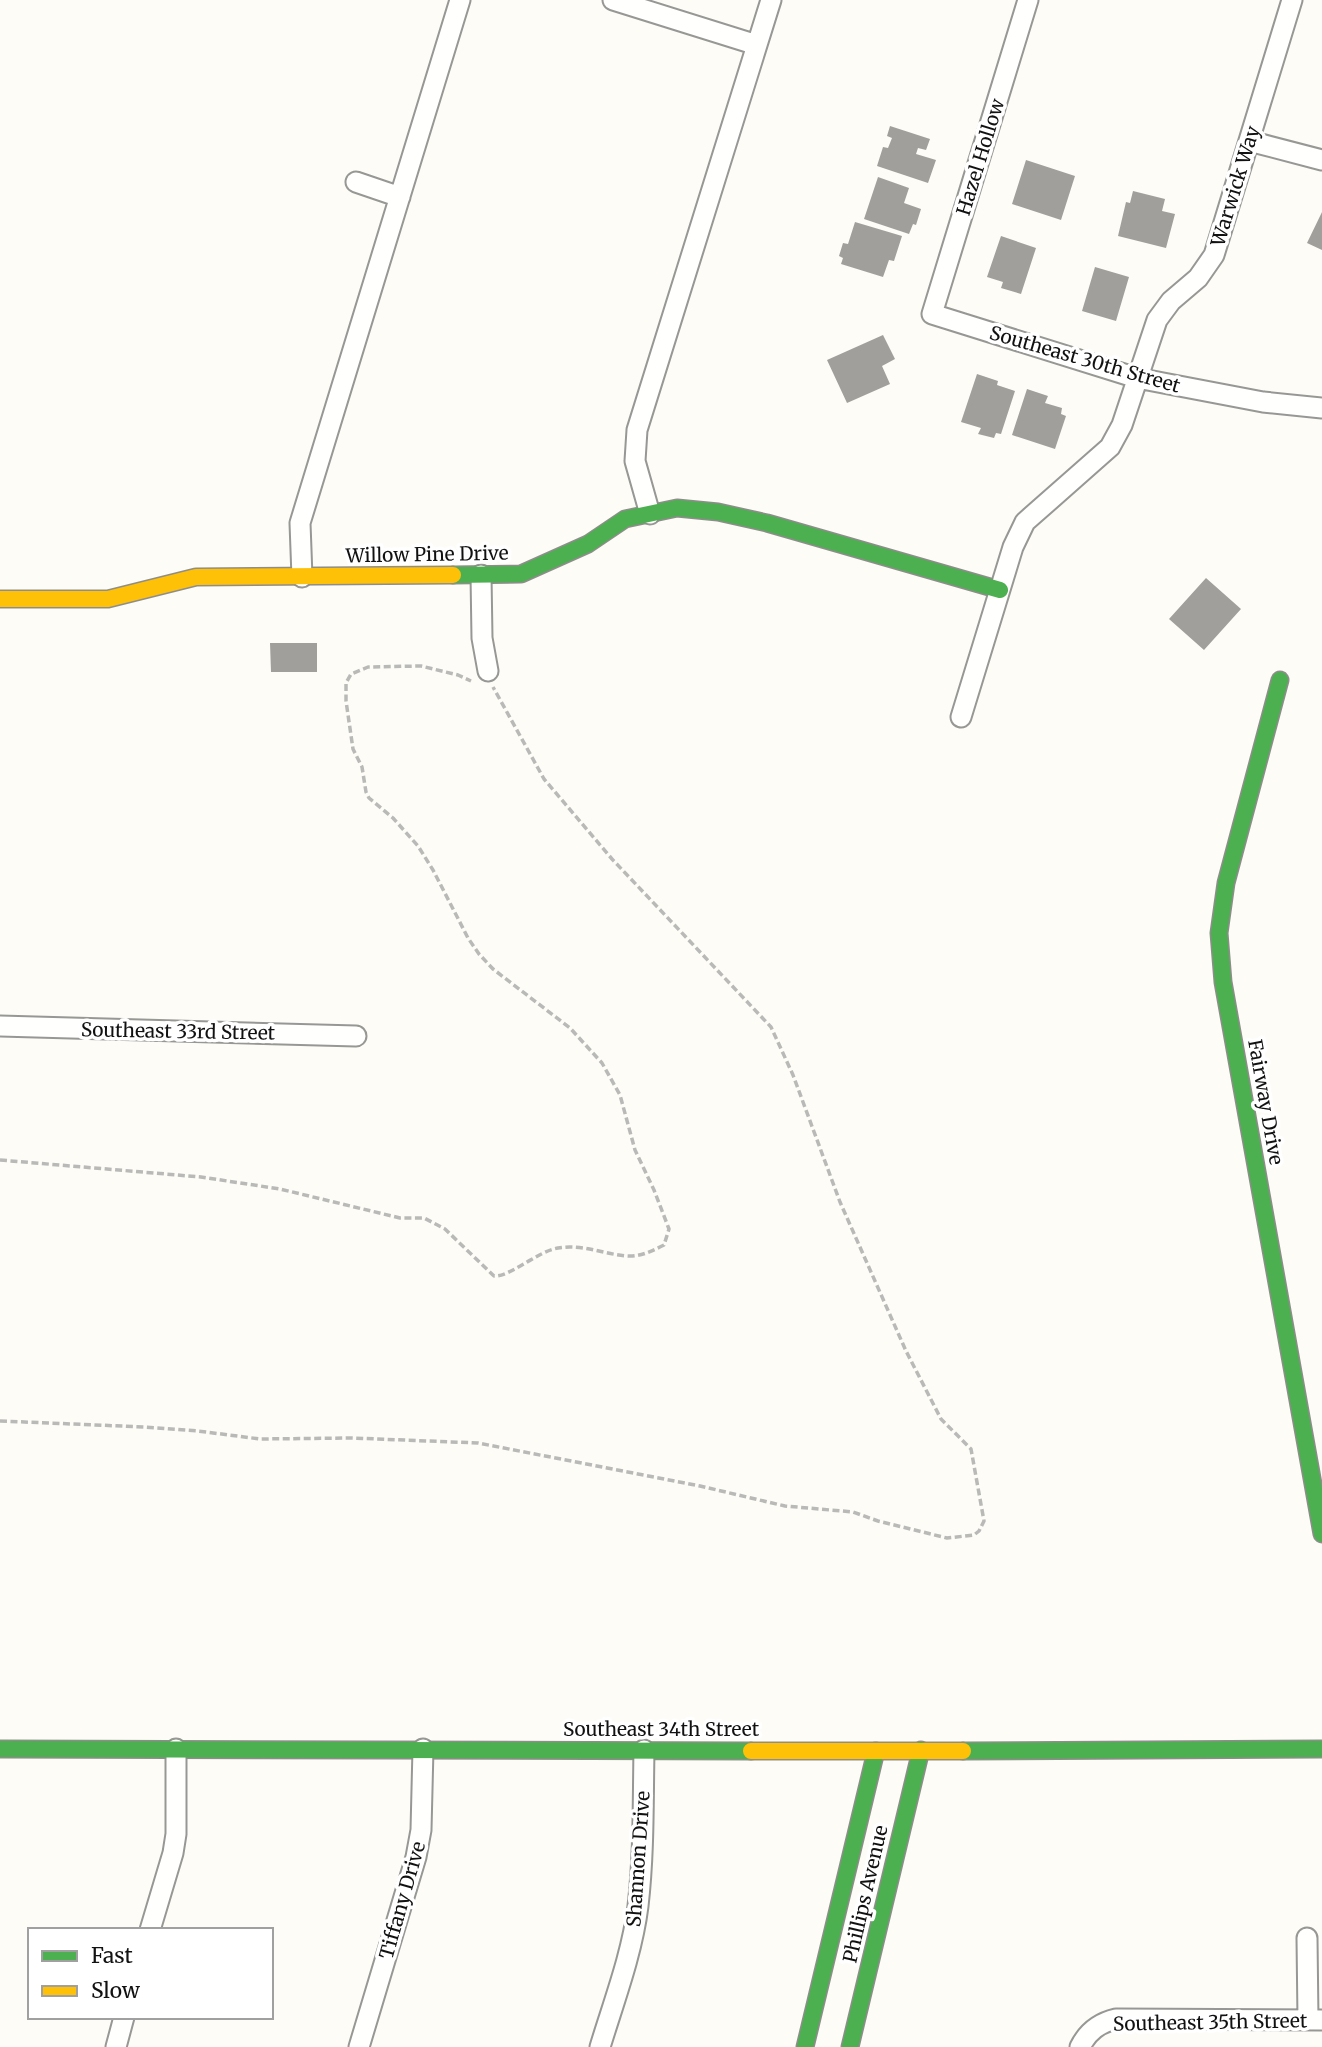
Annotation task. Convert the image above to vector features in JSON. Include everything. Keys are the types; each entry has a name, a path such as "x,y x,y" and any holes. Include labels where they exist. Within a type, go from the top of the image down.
{"street":[{"path":"302,577 300,523 460,0"},
{"path":"613,0 757,45"},
{"path":"650,514 635,461 637,430 771,0"},
{"name":"Hazel Hollow","path":"932,314 1028,0"},
{"name":"Warwick Way","path":"961,717 1013,547 1025,522 1110,447 1122,425 1157,320 1171,301 1198,278 1214,255 1292,0"},
{"path":"1249,141 1322,160"},
{"path":"356,183 400,197"},
{"name":"Southeast 30th Street","path":"932,314 1137,378 1264,402 1322,408"},
{"name":"Willow Pine Drive","path":"0,599 108,599 197,577 521,574 588,544 625,519 677,508 718,512 767,523 1000,590"},
{"path":"481,575 482,638 488,671"},
{"name":"Fairway Drive","path":"1280,680 1226,883 1220,944 1223,982 1322,1534"},
{"name":"Southeast 33rd Street","path":"0,1026 356,1035"},
{"name":"Southeast 34th Street","path":"0,1749 1322,1749"},
{"path":"151,1928 176,1834 176,1749"},
{"name":"Tiffany Drive","path":"359,2047 416,1857 421,1830 423,1749"},
{"name":"Shannon Drive","path":"600,2047 628,1954 638,1908 644,1750"},
{"name":"Phillips Avenue","path":"850,2047 921,1750"},
{"name":"Phillips Avenue","path":"805,2047 876,1751"},
{"path":"1307,1938 1315,2020"},
{"path":"116,2047 123,2019"},
{"name":"Southeast 35th Street","path":"1080,2047 1098,2025 1116,2019 1315,2020"}],"path":[{"path":"0,1160 201,1177 280,1189 400,1219 424,1218 445,1229 494,1276 504,1275 549,1250 573,1247 628,1256 643,1254 664,1245 668,1229 654,1190 635,1150 620,1095 602,1063 570,1028 493,969 479,954 418,846 393,818 369,798 362,767 353,748 346,682 358,669 421,666 458,675 495,693"},
{"path":"0,1421 145,1427 260,1439 352,1438 478,1443 700,1486 785,1506 853,1512 947,1538 974,1535 979,1531 984,1521 971,1450 941,1419 906,1351 840,1202 793,1074 771,1027 612,859 544,779 495,693 488,671"}],"building":[{"path":"890,126 930,139 926,150 918,148 916,154 936,160 928,183 877,166 883,147 888,148 892,138 887,136"},
{"path":"1026,160 1075,176 1061,220 1012,204"},
{"path":"878,177 909,188 904,203 921,209 916,225 913,224 909,234 864,219"},
{"path":"1133,191 1165,199 1162,211 1175,214 1166,248 1118,236 1126,202 1130,203"},
{"path":"1322,212 1322,250 1307,243"},
{"path":"855,222 902,236 894,261 889,260 883,277 841,264 843,258 839,256 843,243 848,244"},
{"path":"1001,236 1036,248 1021,294 1001,288 1003,282 987,277"},
{"path":"1095,267 1129,277 1116,321 1082,311"},
{"path":"883,335 895,359 882,366 890,384 847,403 827,360"},
{"path":"977,374 998,381 997,385 1015,391 1001,434 996,433 994,438 978,434 981,428 961,422"},
{"path":"1027,389 1048,396 1045,403 1062,408 1061,414 1066,416 1055,449 1012,435"},
{"path":"1206,578 1241,609 1204,650 1169,619"},
{"path":"270,643 317,643 317,672 271,672"}],"traffic: fast":[{"path":"453,575 521,574 588,544 625,519 677,508 718,512 767,523 1000,590"},
{"path":"1280,680 1226,883 1219,933 1223,982 1322,1534"},
{"path":"0,1749 751,1751"},
{"path":"963,1751 1322,1749"},
{"path":"850,2047 921,1750"},
{"path":"805,2047 876,1751"}],"traffic: slow":[{"path":"0,599 108,599 196,577 453,575"},
{"path":"751,1751 963,1751"}]}
